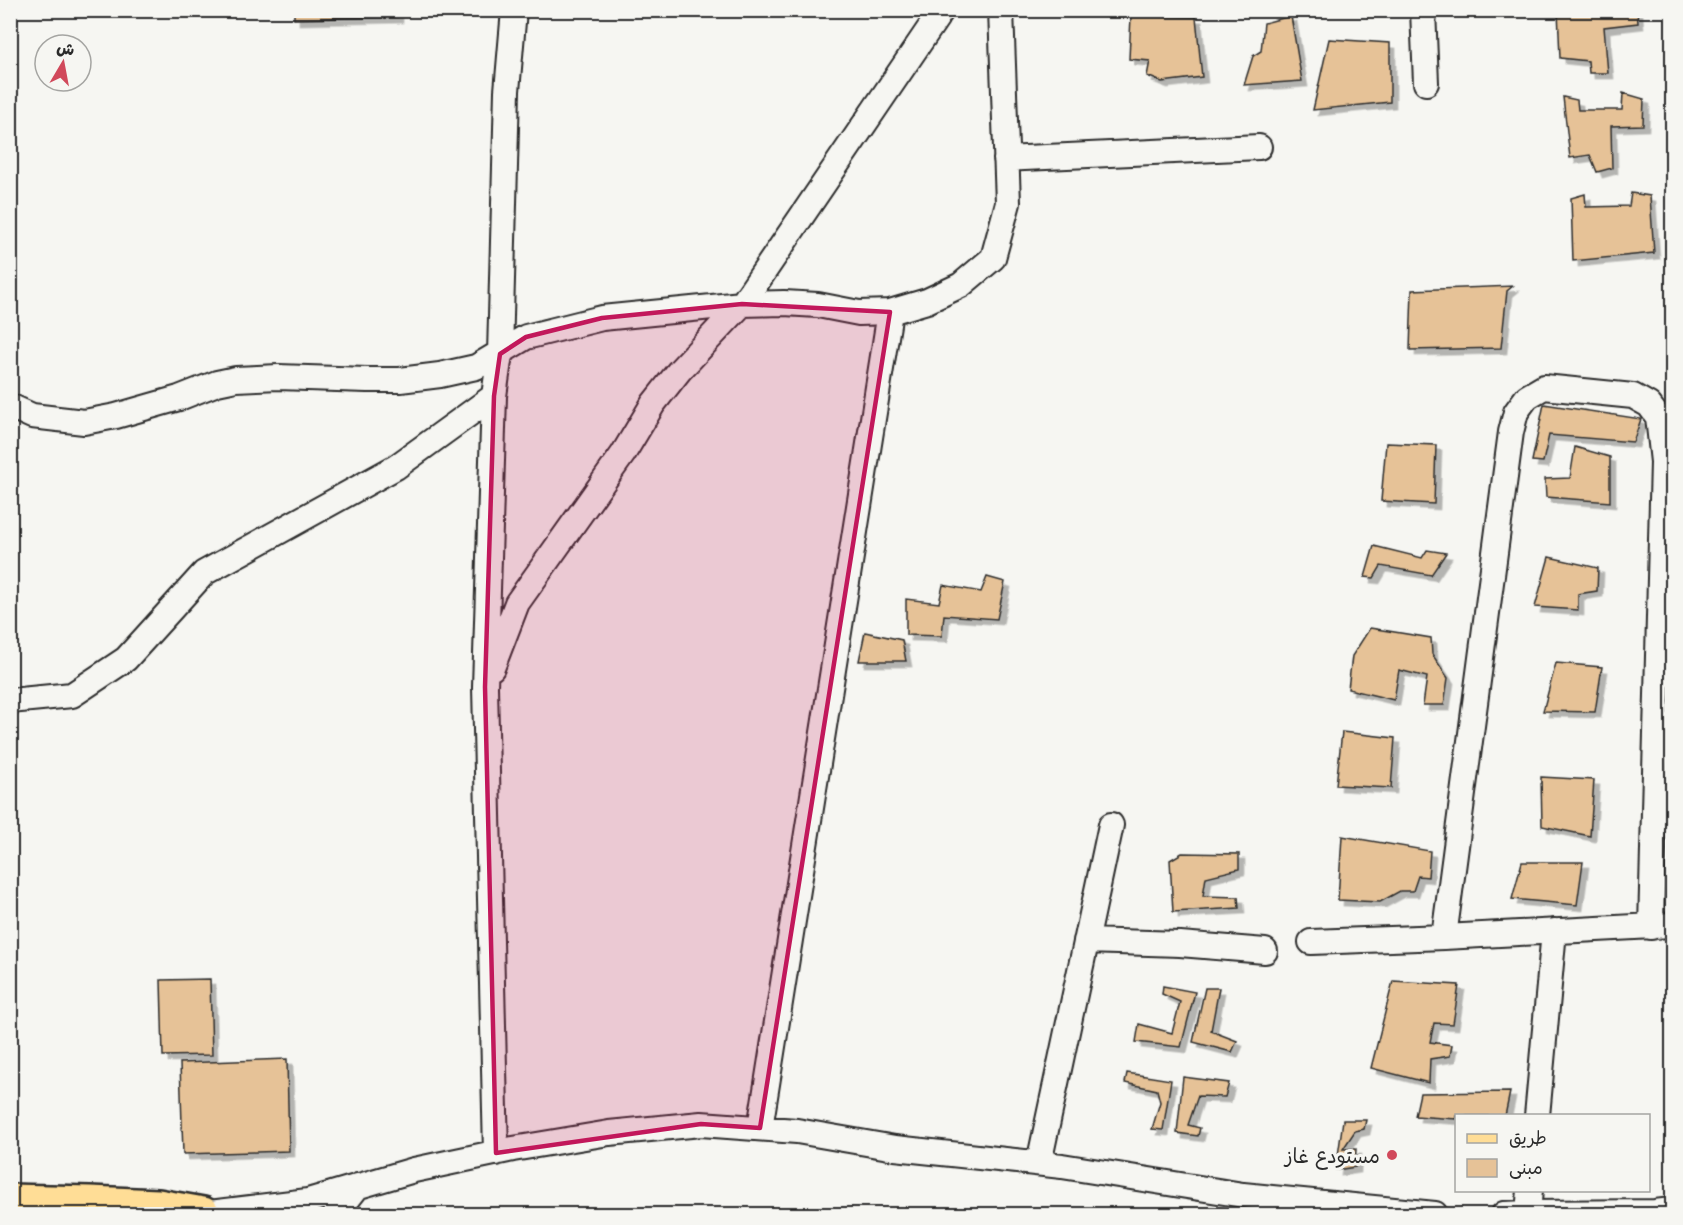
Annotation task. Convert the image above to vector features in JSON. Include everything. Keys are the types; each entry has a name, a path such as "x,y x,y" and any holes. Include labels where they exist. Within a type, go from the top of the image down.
{"main road":[{"path":"10,1201 158,1206 202,1214"}],"street":[{"path":"496,1153 485,687 494,396 500,354 507,91 514,10"},
{"path":"485,687 517,603 623,454 653,404 679,371 742,304 942,10"},
{"path":"10,406 32,416 84,422 126,413 236,379 278,377 367,381 440,375 476,367 526,336 602,318 742,304 784,303 818,305 859,314 890,312 927,301 961,285 993,258 1008,203 1000,10"},
{"path":"1423,10 1426,83"},
{"path":"1006,159 1259,147"},
{"path":"760,1128 890,312"},
{"path":"1311,942 1444,937 1662,926 1663,462 1658,417 1649,405 1633,396 1544,387 1527,397 1516,412 1511,432 1444,937"},
{"path":"10,701 72,696 126,659 204,573 396,467 494,396"},
{"path":"1039,1163 1111,825"},
{"path":"1537,1114 1554,931"},
{"path":"1086,941 1180,944 1265,951"},
{"path":"202,1214 308,1201 414,1170 496,1153 609,1133 700,1124 796,1131 895,1148 1039,1163 1242,1195 1435,1215"},
{"path":"336,1215 358,1186"},
{"path":"1504,1215 1529,1202 1655,1212 1672,1210"}],"highlighted area":[{"path":"742,304 890,312 760,1128 701,1124 496,1153 485,687 494,396 500,354 526,337 602,318"}],"building":[{"path":"294,10 397,10 397,17 294,19"},
{"path":"1558,10 1616,13 1616,10 1637,10 1638,23 1604,27 1608,73 1589,73 1588,61 1560,58"},
{"path":"1131,16 1196,17 1202,77 1162,82 1147,76 1150,61 1129,59"},
{"path":"1291,16 1302,81 1244,85 1253,56 1261,51 1264,23"},
{"path":"1329,39 1390,43 1390,102 1313,110"},
{"path":"1623,93 1644,99 1643,125 1611,126 1612,168 1597,172 1590,155 1570,158 1563,97 1577,100 1578,110 1622,110"},
{"path":"1631,193 1650,196 1654,253 1573,261 1571,198 1585,194 1586,207 1629,206"},
{"path":"1513,286 1507,291 1501,348 1410,350 1412,290"},
{"path":"1544,404 1641,419 1633,442 1549,435 1543,462 1532,461"},
{"path":"1386,443 1436,445 1434,504 1381,501"},
{"path":"1575,447 1610,457 1610,502 1546,497 1545,479 1570,478"},
{"path":"1374,546 1422,558 1427,550 1446,553 1431,575 1381,566 1374,578 1365,577"},
{"path":"1549,557 1598,568 1597,591 1578,594 1578,610 1535,607"},
{"path":"987,577 1005,582 997,619 944,615 942,636 906,635 906,599 939,603 943,585 981,592"},
{"path":"1370,628 1431,638 1432,654 1448,678 1444,705 1423,705 1427,677 1399,670 1394,700 1348,689 1352,656"},
{"path":"865,632 902,640 906,661 859,661"},
{"path":"1556,663 1602,667 1595,712 1543,711"},
{"path":"1342,732 1395,738 1391,788 1336,785"},
{"path":"1541,777 1594,780 1590,836 1542,826"},
{"path":"1342,836 1430,851 1428,877 1418,876 1413,891 1400,891 1380,902 1338,900"},
{"path":"1182,853 1239,854 1239,869 1206,877 1203,896 1238,897 1239,908 1173,912 1170,860"},
{"path":"1522,862 1583,862 1577,905 1512,899"},
{"path":"210,979 212,1055 163,1056 161,980"},
{"path":"1393,981 1459,985 1453,1024 1434,1023 1430,1042 1452,1045 1450,1056 1430,1059 1429,1083 1371,1068"},
{"path":"1163,986 1195,992 1181,1047 1136,1042 1139,1024 1172,1033 1180,1002 1162,994"},
{"path":"1205,988 1219,988 1211,1031 1237,1041 1232,1052 1193,1042"},
{"path":"287,1059 289,1151 183,1154 180,1063"},
{"path":"1127,1073 1171,1080 1163,1130 1152,1129 1160,1102 1157,1090 1125,1083"},
{"path":"1183,1077 1229,1083 1225,1097 1198,1096 1188,1125 1200,1128 1198,1136 1177,1133"},
{"path":"1510,1092 1505,1114 1455,1114 1455,1119 1415,1116 1420,1093"},
{"path":"1343,1120 1366,1120 1364,1129 1355,1131 1343,1149 1356,1149 1355,1167 1336,1170"}],"place":[{"name":"مستودع غاز","path":"1392,1155"}]}
